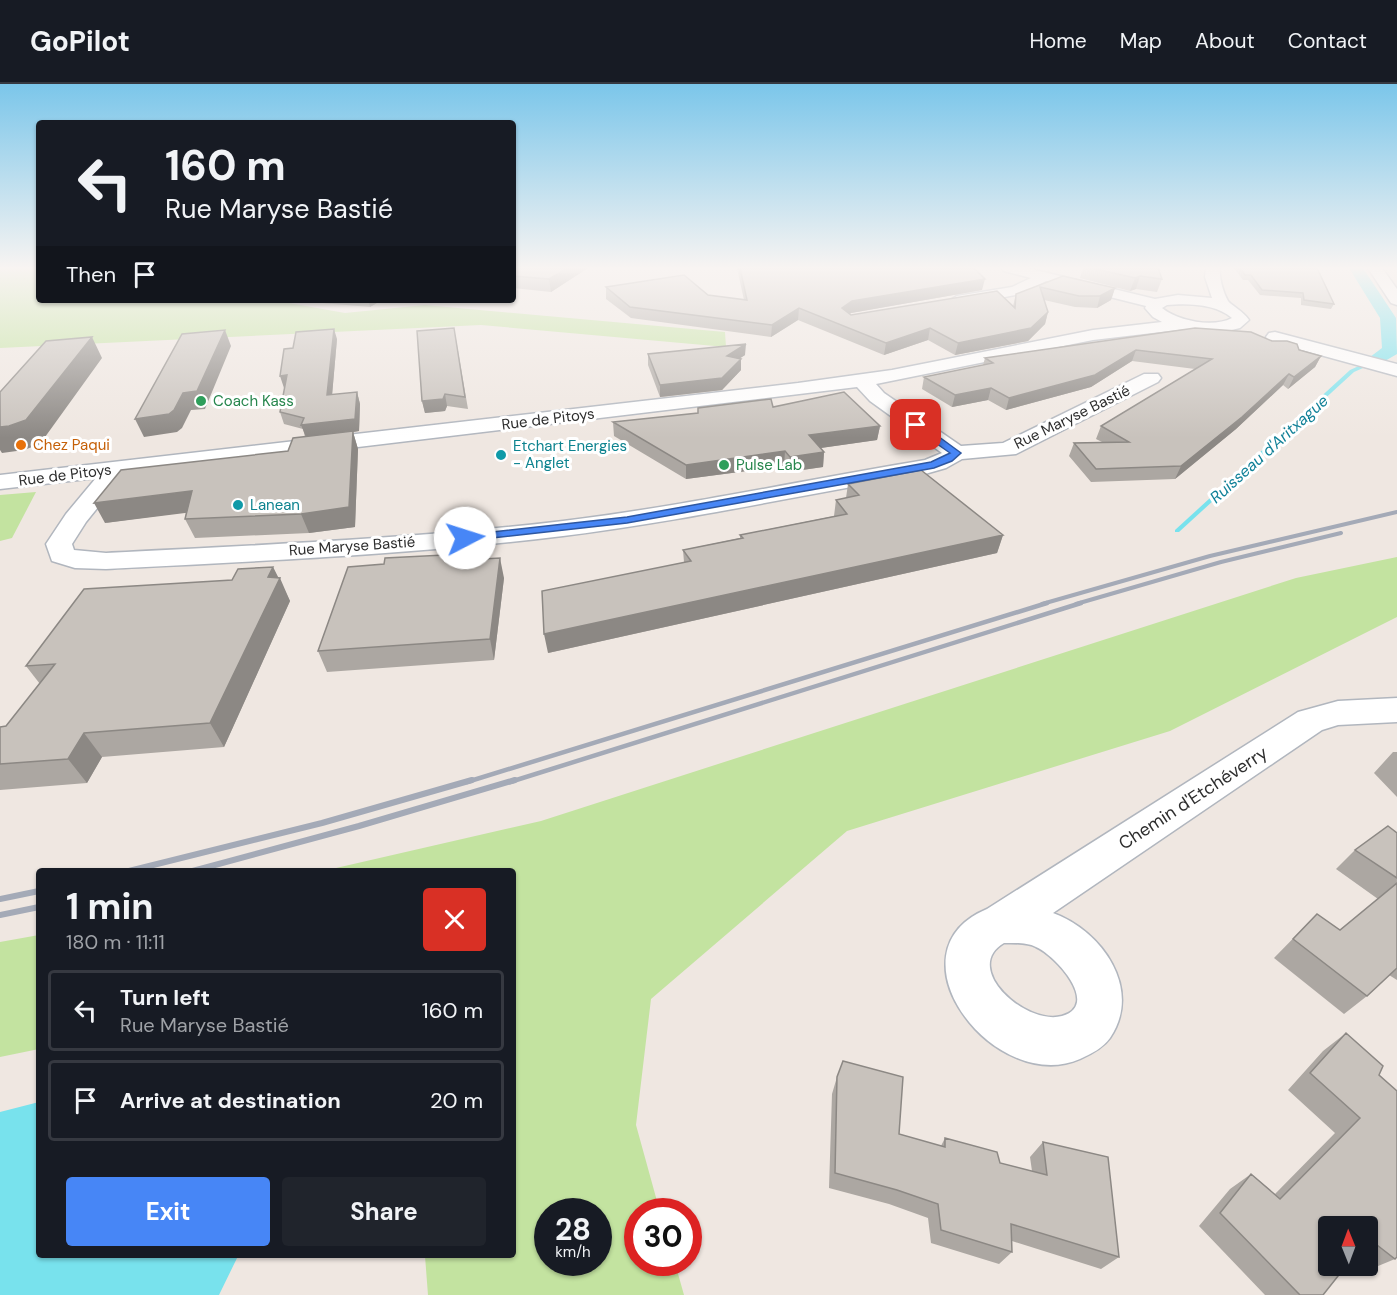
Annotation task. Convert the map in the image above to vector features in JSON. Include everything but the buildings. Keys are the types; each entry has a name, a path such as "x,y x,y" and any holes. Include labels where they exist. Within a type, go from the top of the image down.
{"street":[{"path":"1093,335 1117,325"},
{"path":"1093,335 1184,325"},
{"path":"1193,325 1258,331 1397,370"},
{"path":"1250,325 1258,331"},
{"name":"Rue de Pitoys","path":"0,482 862,381 1093,335"},
{"name":"Rue Maryse Bastié","path":"116,469 75,519 59,544 62,555 75,560 106,561 402,544 627,520 934,465 949,459 956,453 1008,449 1151,378"},
{"path":"862,381 877,397 956,453"},
{"name":"Chemin d'Etchéverry","path":"1002,923 1310,721 1338,713 1397,710"}],"green space":[{"path":"0,325 642,325 725,332 726,347 481,325 0,348"},
{"path":"36,492 12,538 0,541 0,495"},
{"path":"1397,557 1397,617 1170,731 847,831 651,999 636,1125 656,1198 624,1198 624,1276 679,1276 684,1295 428,1295 425,1258 516,1258 516,868 336,868 541,821 1296,578"},
{"path":"36,936 36,1050 0,1057 0,942"}],"water":[{"path":"36,1103 36,1258 237,1258 219,1295 0,1295 0,1112"}],"waterway":[{"name":"Ruisseau d'Aritxague","path":"1379,357 1391,350 1389,325"},
{"name":"Ruisseau d'Aritxague","path":"1177,531 1352,371 1361,367"}],"railway":[{"path":"1042,604 1210,556 1397,512"},
{"path":"1076,604 1221,562 1341,533"},
{"path":"467,782 1047,603"},
{"path":"510,782 1081,603"},
{"path":"141,868 322,823 472,780"},
{"path":"204,868 359,826 515,780"},
{"path":"0,899 36,892"},
{"path":"0,915 36,908"}],"place":[{"name":"Coach Kass","path":"201,401"},
{"name":"Chez Paqui","path":"21,445"},
{"name":"Etchart Energies - Anglet","path":"501,455"},
{"name":"Pulse Lab","path":"724,465"},
{"name":"Lanean","path":"238,505"}],"route":[{"path":"465,538 627,520 934,465 949,459 956,453 916,425"}]}
